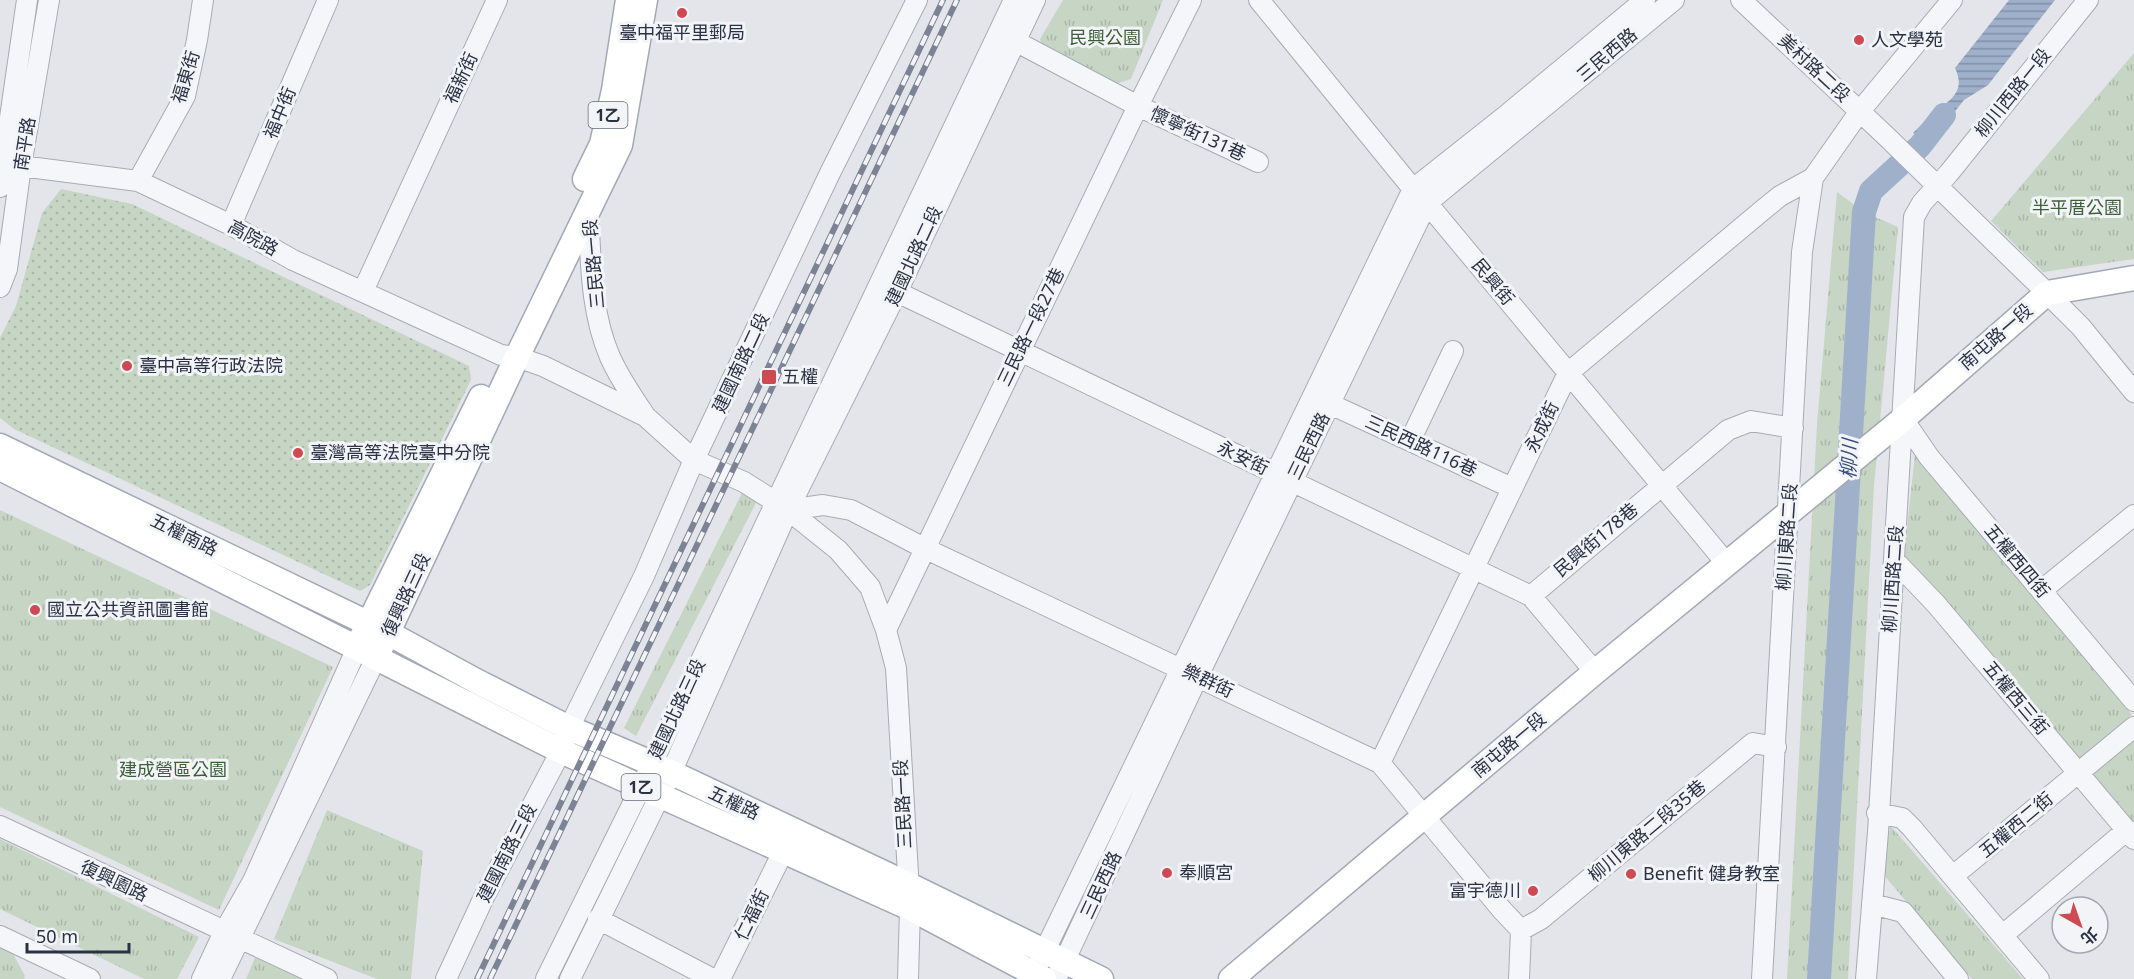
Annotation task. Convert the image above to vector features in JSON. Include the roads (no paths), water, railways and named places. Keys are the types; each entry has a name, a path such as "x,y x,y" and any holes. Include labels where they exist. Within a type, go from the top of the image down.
{"main road":[{"name":"復興路三段","path":"509,356 564,224 602,144 614,90 628,0"},
{"name":"1乙","path":"588,210 620,145 645,0"},
{"name":"復興路三段","path":"367,653 509,356 588,210"},
{"name":"南屯路一段","path":"1231,979 1595,672 1879,439 2047,293 2134,278"},
{"name":"五權南路","path":"3,452 378,629"},
{"name":"五權南路","path":"3,452 367,653"},
{"name":"五權路","path":"378,629 569,728 661,768 907,884 1046,970"},
{"name":"五權路","path":"367,653 561,751 1046,970 1101,979"}],"street":[{"name":"南平路","path":"0,187 4,142 27,0"},
{"name":"南平路","path":"0,287 7,269 21,166 49,0"},
{"name":"福東街","path":"138,181 185,96 203,0"},
{"name":"福中街","path":"231,225 328,0"},
{"name":"福新街","path":"363,291 497,0"},
{"name":"建國南路二段","path":"569,728 644,576 694,460 830,173 917,0"},
{"name":"建國北路二段","path":"781,506 1014,0"},
{"name":"建國北路二段","path":"781,506 897,291 1035,0"},
{"name":"三民路一段27巷","path":"924,548 1191,0"},
{"name":"民興街","path":"1258,0 1727,564"},
{"name":"三民西路","path":"1046,970 1420,196 1509,113 1645,0"},
{"name":"三民西路","path":"1284,477 1330,404 1420,196 1674,0"},
{"name":"美村路二段","path":"1742,0 1938,186"},
{"name":"柳川東路二段","path":"1762,979 1802,252 1813,178 1860,111 1952,0"},
{"name":"柳川西路一段","path":"1938,186 2088,0"},
{"name":"懷寧街131巷","path":"1015,41 1138,106 1258,162"},
{"path":"4,142 21,166"},
{"name":"高院路","path":"21,166 138,181 231,225 293,260 509,356"},
{"name":"永成街","path":"1380,763 1568,374 1780,196 1813,178"},
{"path":"1938,186 2081,327 2134,392"},
{"name":"柳川西路二段","path":"1866,979 1914,217 1922,203 1938,186"},
{"name":"三民路一段","path":"588,210 592,288 600,322 622,382 645,416 694,460 744,482 781,506 838,550 870,587 886,630 896,668 910,908 908,979"},
{"name":"永安街","path":"897,291 1531,596 1595,672"},
{"path":"1410,441 1453,351"},
{"name":"三民路一段","path":"509,356 543,366 645,416"},
{"name":"三民西路116巷","path":"1330,404 1512,488"},
{"name":"五權西四街","path":"1903,418 1929,457 2134,701"},
{"name":"民興街178巷","path":"1531,596 1728,430 1751,421 1793,428"},
{"name":"樂群街","path":"781,506 823,505 851,510 924,548 1380,763 1424,818 1521,930"},
{"name":"建國北路三段","path":"570,979 598,919 661,768 781,506"},
{"path":"2042,590 2134,515"},
{"path":"886,630 924,548"},
{"name":"五權西三街","path":"1894,560 1936,604 2130,835"},
{"name":"復興路三段","path":"202,979 232,935 367,653"},
{"name":"五權西二街","path":"1953,876 2134,727"},
{"name":"建國南路三段","path":"446,979 484,897 561,751 569,728"},
{"name":"柳川東路二段35巷","path":"1521,930 1541,919 1753,743 1776,747"},
{"name":"建國北路三段","path":"546,979 651,791"},
{"path":"1877,813 1902,818 2039,979"},
{"name":"復興園路","path":"0,826 327,979"},
{"path":"2003,935 2130,835"},
{"name":"仁福街","path":"720,979 783,852"},
{"path":"1872,904 1903,912 1958,979"},
{"path":"598,919 713,979"},
{"path":"1519,979 1521,930"},
{"name":"復興路三段","path":"220,979 232,935"},
{"path":"0,936 90,979"}],"water":[{"path":"2009,0 2055,0 1988,85 1964,100 1930,143 1913,133 1955,94 1959,83 1955,68"}],"waterway":[{"name":"柳川","path":"1819,979 1864,212 1871,191 1920,146 1944,115"}],"railway":[{"path":"477,979 943,0"},
{"path":"490,979 957,0"}],"place":[{"name":"臺中福平里郵局","path":"682,13"},
{"name":"人文學苑","path":"1859,40"},
{"name":"臺中高等行政法院","path":"127,366"},
{"name":"五權","path":"769,377"},
{"name":"臺灣高等法院臺中分院","path":"298,453"},
{"name":"國立公共資訊圖書館","path":"35,610"},
{"name":"奉順宮","path":"1167,873"},
{"name":"Benefit 健身教室","path":"1631,874"},
{"name":"富宇德川","path":"1533,891"}],"park label":[{"name":"民興公園","path":"1105,38"},
{"name":"半平厝公園","path":"2077,208"},
{"name":"建成營區公園","path":"173,770"}]}
